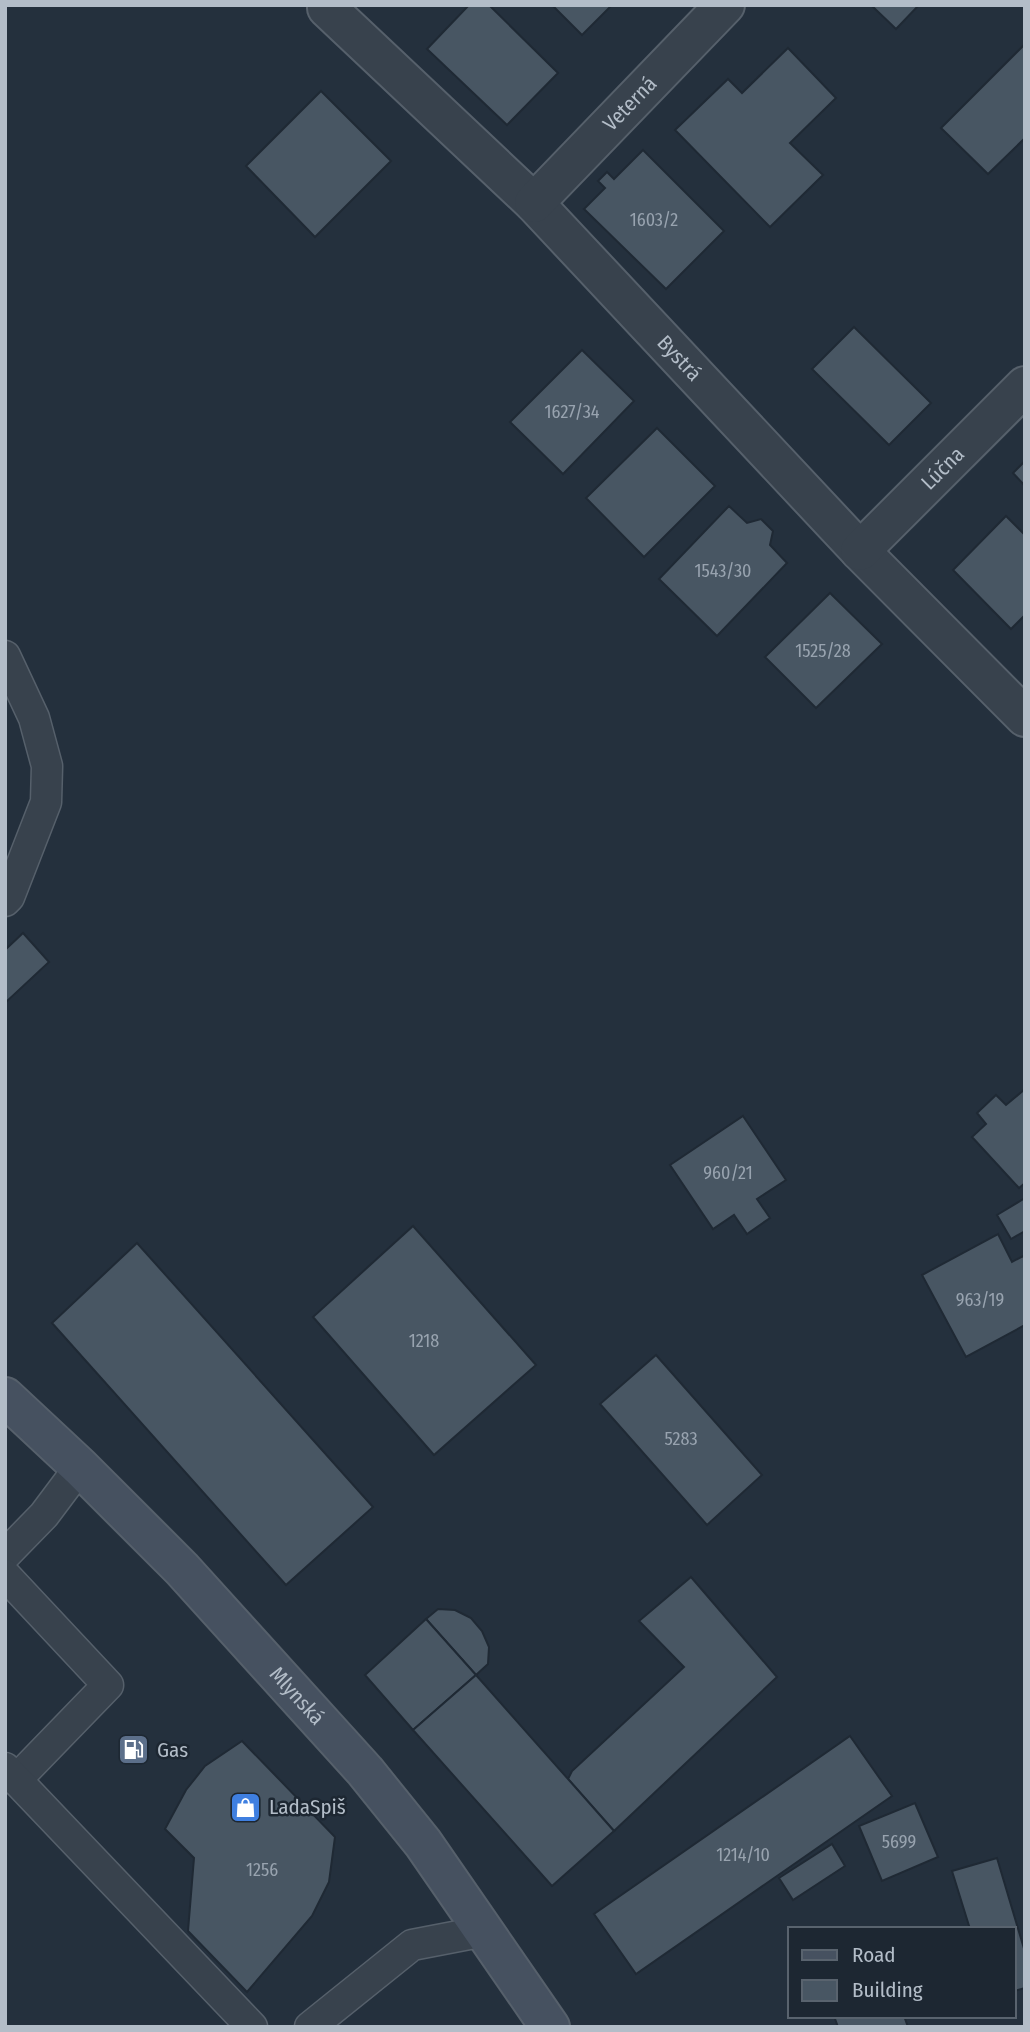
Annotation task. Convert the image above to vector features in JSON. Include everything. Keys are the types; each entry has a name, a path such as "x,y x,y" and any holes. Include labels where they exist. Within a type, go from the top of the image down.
{"street":[{"name":"Veterná","path":"534,203 725,5"},
{"name":"Bystrá","path":"327,8 534,203 860,551 1025,717"},
{"name":"Lúčna","path":"860,551 1025,386"},
{"name":"Mlynská","path":"5,1397 182,1570 365,1771 423,1843 550,2027"}],"lane":[{"path":"5,656 34,719 47,766 46,802 9,897 5,901"},
{"path":"5,1555 44,1515 80,1468"},
{"path":"5,1575 108,1685 11,1774 252,2027"},
{"path":"310,2027 412,1945 485,1931"}],"building":[{"path":"469,5 489,5 558,73 507,125 427,49"},
{"path":"552,5 612,5 582,35"},
{"path":"871,5 919,5 896,29"},
{"path":"1025,44 1025,138 988,174 941,128"},
{"path":"788,48 836,98 790,143 823,175 770,227 675,130 728,79 742,93"},
{"path":"321,91 391,161 315,237 246,166"},
{"path":"643,150 724,231 666,289 584,209 605,188 598,181 607,172 614,179"},
{"path":"854,327 931,403 889,445 812,369"},
{"path":"582,350 634,401 563,474 510,422"},
{"path":"657,428 715,486 644,557 586,498"},
{"path":"1025,461 1025,486 1013,473"},
{"path":"729,506 747,523 761,519 773,531 770,545 787,563 717,636 659,579"},
{"path":"1006,516 1025,535 1025,615 1011,629 953,570"},
{"path":"830,593 882,644 816,708 765,657"},
{"path":"23,933 49,962 5,1003 5,950"},
{"path":"1025,1089 1025,1183 1019,1188 972,1137 986,1124 977,1113 996,1095 1006,1105"},
{"path":"743,1116 786,1180 757,1199 770,1218 747,1234 734,1215 713,1229 670,1165"},
{"path":"1025,1198 1025,1231 1011,1239 997,1215"},
{"path":"413,1226 536,1365 434,1455 313,1317"},
{"path":"998,1234 1012,1262 1023,1256 1025,1260 1025,1325 966,1357 922,1275"},
{"path":"137,1243 373,1507 286,1585 52,1323"},
{"path":"656,1355 762,1475 707,1525 600,1404"},
{"path":"691,1577 777,1677 614,1831 568,1779 572,1771 684,1667 639,1621"},
{"path":"438,1609 455,1610 471,1618 482,1631 489,1647 488,1664 476,1675 426,1619"},
{"path":"426,1619 476,1675 413,1730 365,1675"},
{"path":"476,1675 614,1831 552,1886 413,1730"},
{"path":"850,1736 892,1796 636,1974 594,1914"},
{"path":"242,1741 335,1837 329,1882 312,1916 247,1992 188,1931 194,1858 165,1829 186,1790 205,1766"},
{"path":"915,1803 938,1857 882,1881 859,1826"},
{"path":"832,1844 845,1866 793,1900 779,1878"},
{"path":"997,1858 1025,1952 1025,1988 1016,1990 1016,1927 969,1927 952,1871"},
{"path":"835,2018 905,2018 908,2027 838,2027"}],"place":[{"name":"Gas","path":"134,1750"},
{"name":"LadaSpiš","path":"246,1807"}]}
